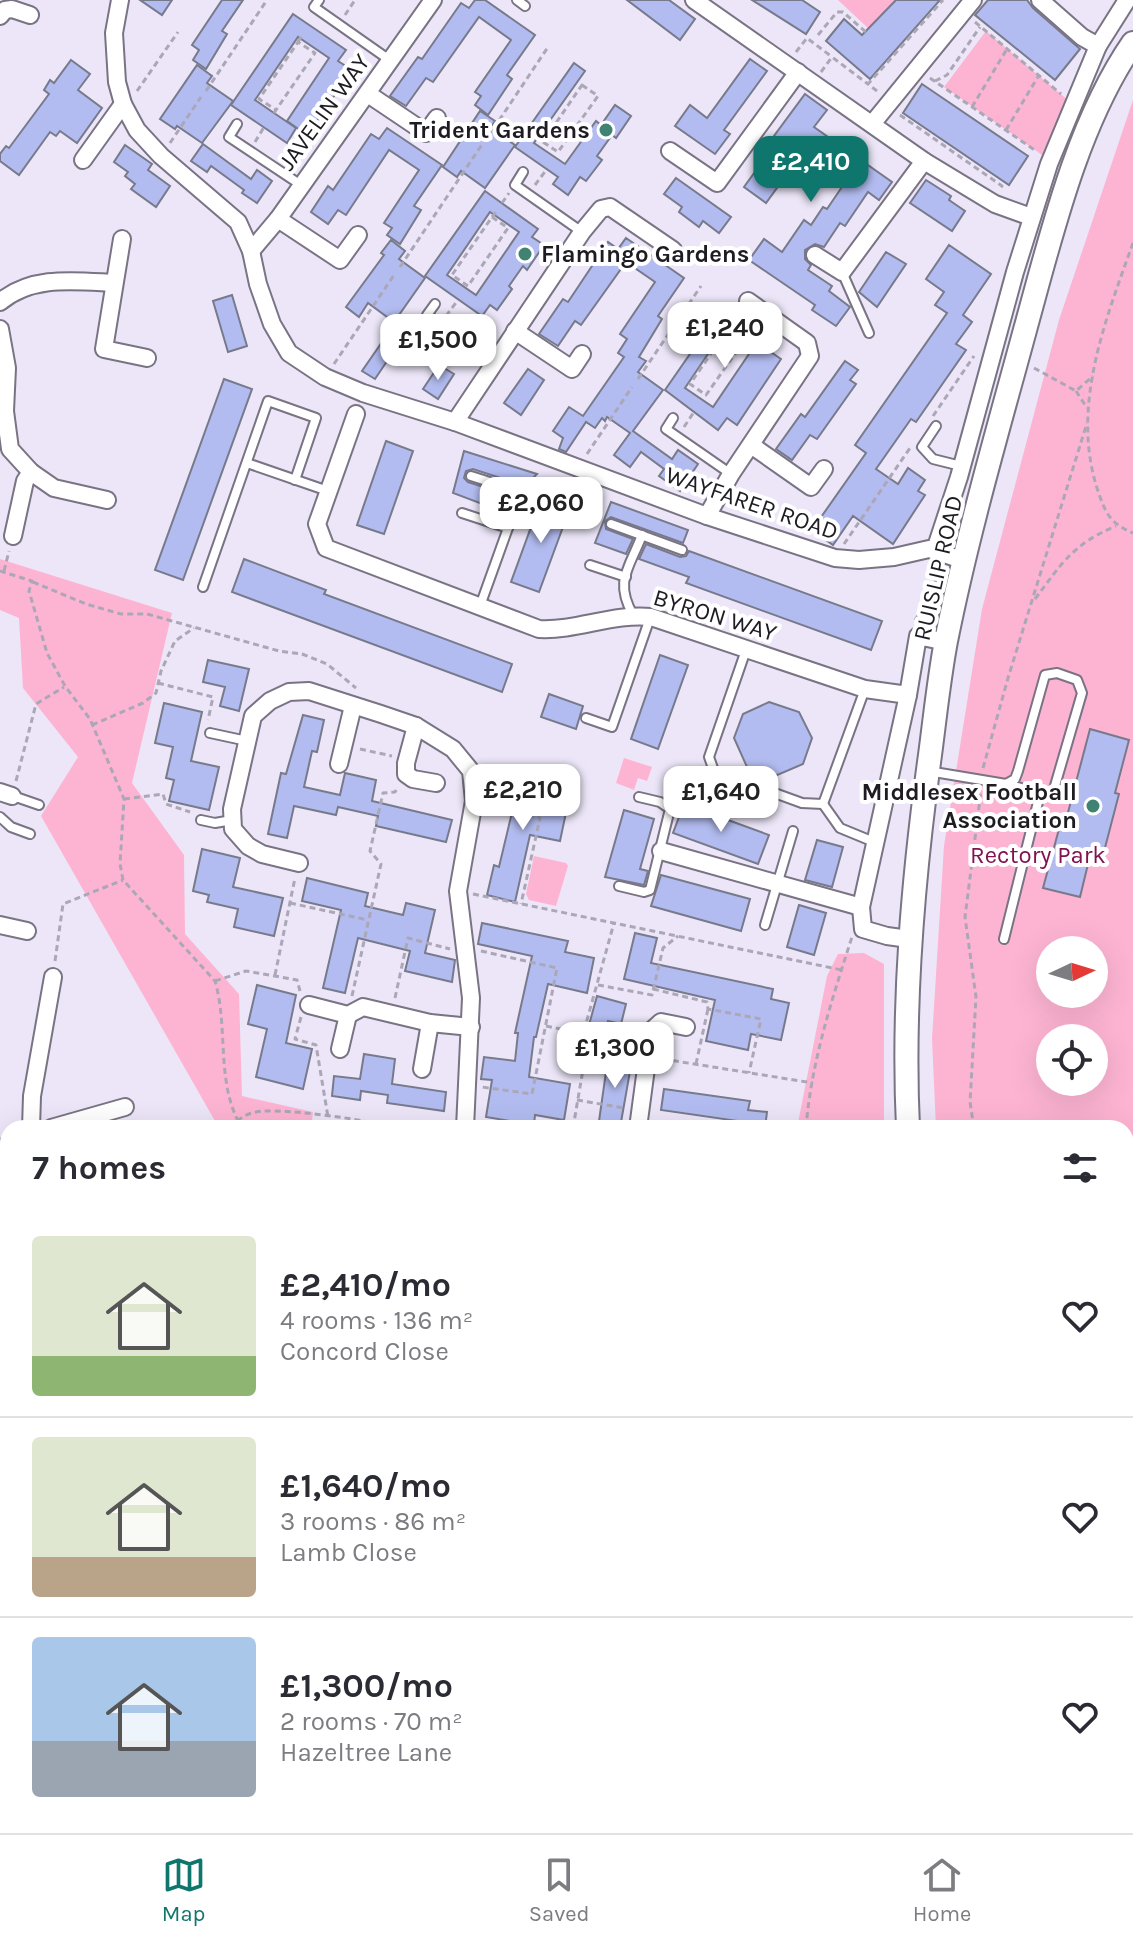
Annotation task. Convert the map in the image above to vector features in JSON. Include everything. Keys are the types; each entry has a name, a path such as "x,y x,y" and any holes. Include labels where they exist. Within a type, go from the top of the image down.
{"main road":[{"name":"RUISLIP ROAD","path":"908,1120 909,939 946,642 1051,238 1100,102 1133,43"}],"street":[{"name":"WAYFARER ROAD","path":"120,0 114,33 117,82 124,106 137,130 161,156 238,222 251,251 272,324 289,353 325,377 707,516 835,558 859,560 894,557 922,549 935,550 965,561"},
{"name":"JAVELIN WAY","path":"251,251 278,219 433,0"},
{"path":"694,0 924,161 992,202 1031,217"},
{"path":"1040,0 1082,37 1098,46"},
{"path":"935,550 962,467 1031,217 1072,104 1098,46 1127,0"},
{"path":"872,124 968,6"},
{"path":"0,16 5,10 12,9 30,15"},
{"path":"670,151 717,183 792,68"},
{"path":"368,94 426,133 437,118"},
{"path":"83,160 124,106"},
{"path":"815,255 842,272 924,161"},
{"path":"455,422 494,360 601,209 610,207 673,250"},
{"path":"278,219 340,260 358,235"},
{"path":"122,239 104,349 147,358"},
{"path":"0,302 7,296 59,279 114,283"},
{"path":"707,516 731,474 810,356 807,343 748,301"},
{"path":"0,329 7,368 5,451 54,488 107,500"},
{"path":"515,331 572,369 582,354"},
{"name":"BYRON WAY","path":"356,414 317,524 326,548 539,629 557,630 642,616 865,689 908,695"},
{"path":"751,445 811,487 824,469"},
{"path":"13,536 25,481 31,472"},
{"path":"909,939 863,929 861,907 918,636 946,642"},
{"path":"299,863 262,854 248,846 233,829 232,809 253,716 270,701 289,692 309,691 416,726 453,749 471,771 474,801 458,891 470,974 471,1027 465,1120"},
{"path":"339,764 353,706"},
{"path":"416,726 407,766 413,779 436,783"},
{"path":"661,851 861,907"},
{"path":"0,925 27,931"},
{"path":"31,1120 32,1096 53,977"},
{"path":"305,1002 348,1015 363,1007 430,1023 471,1027"},
{"path":"340,1049 348,1015"},
{"path":"639,1120 651,1031 661,1022 686,1027"},
{"path":"422,1069 430,1023"},
{"path":"79,1120 125,1107"}],"lane":[{"path":"319,0 314,7 391,61"},
{"path":"517,0 525,6"},
{"path":"237,124 229,137 301,185"},
{"path":"523,172 515,185 582,232"},
{"path":"842,272 869,333"},
{"path":"435,304 427,315 494,360"},
{"path":"203,587 268,401 316,418 295,480"},
{"path":"673,418 666,429 731,474"},
{"path":"934,421 922,447 933,459 962,467"},
{"path":"247,463 329,492"},
{"path":"471,476 521,492 480,607"},
{"path":"462,513 508,528"},
{"path":"611,524 682,550"},
{"path":"586,718 612,727 642,616 624,598 622,585 642,535"},
{"path":"590,565 626,577"},
{"path":"746,649 709,757 714,771 802,803 823,804"},
{"path":"928,771 1006,784 1052,796 1082,693 1077,680 1057,673 1045,675 1018,771 1015,779 1006,784"},
{"path":"823,804 865,689"},
{"path":"210,733 247,741"},
{"path":"6,794 39,805"},
{"path":"1004,939 1040,794"},
{"path":"619,886 644,892 650,890 661,851 670,809 660,802 639,797"},
{"path":"823,804 840,828 874,842"},
{"path":"0,817 11,827 30,834"},
{"path":"201,820 215,823 233,820"},
{"path":"765,925 793,831"}],"path":[{"path":"206,91 267,0"},
{"path":"338,24 355,0"},
{"path":"868,84 943,0"},
{"path":"968,6 981,26 1072,104"},
{"path":"818,35 837,12 843,12 868,34"},
{"path":"935,81 947,75 981,26"},
{"path":"124,106 178,32"},
{"path":"298,42 315,53 275,112 259,99 303,34"},
{"path":"792,68 807,38 868,84 889,104 1002,186 992,202"},
{"path":"488,137 548,47"},
{"path":"972,107 1007,49"},
{"path":"813,83 832,57"},
{"path":"917,69 1045,157"},
{"path":"1006,130 1039,75"},
{"path":"555,157 598,96 582,85 543,142 558,152"},
{"path":"161,156 201,97"},
{"path":"400,267 483,143"},
{"path":"529,195 547,169"},
{"path":"492,217 508,228 467,287 452,275 492,217 497,211"},
{"path":"1133,243 1109,312 1088,410 1088,450 1104,510 1116,526 1133,533"},
{"path":"325,377 394,275"},
{"path":"638,379 701,286"},
{"path":"441,324 458,300"},
{"path":"728,330 744,341 704,398 690,384 732,323"},
{"path":"934,421 977,352"},
{"path":"1040,370 1076,391 1088,410"},
{"path":"1076,391 1093,376"},
{"path":"578,467 632,387"},
{"path":"678,437 694,412"},
{"path":"835,558 915,442"},
{"path":"1033,602 1068,554 1092,536 1116,526"},
{"path":"13,536 2,571 86,604 121,614 147,614 279,651 302,654 327,664 381,714"},
{"path":"32,581 29,591 47,653 92,725 124,799 120,864 123,880 215,981 220,1000 224,1070 237,1120 257,1111 295,1112 347,1120"},
{"path":"92,725 143,703 156,693 175,641 194,628"},
{"path":"158,683 213,697 206,732 210,733"},
{"path":"6,794 36,704 65,686"},
{"path":"344,745 407,766 395,792 383,793 370,851 381,864 348,1015"},
{"path":"124,799 163,794 166,804 187,810 201,820"},
{"path":"474,801 540,818 521,904"},
{"path":"275,975 299,863"},
{"path":"53,977 63,904 123,880"},
{"path":"458,891 842,970"},
{"path":"290,903 368,920"},
{"path":"574,1120 587,1046 582,1038 583,1033 614,923"},
{"path":"598,985 652,995 663,948 678,936"},
{"path":"807,1120 827,1017 852,937"},
{"path":"392,1014 408,938 458,951 482,951 557,968 532,1094 467,1085"},
{"path":"215,981 246,971 297,980 305,1002 295,1039 316,1045 328,1117"},
{"path":"653,989 707,1002 696,1064"},
{"path":"708,1009 761,1019 749,1073"},
{"path":"546,1026 583,1033"},
{"path":"647,1056 813,1083"},
{"path":"577,1100 640,1111"}],"green space":[{"path":"838,0 896,0 869,29"},
{"path":"986,31 1069,101 1045,157 944,87"},
{"name":"Rectory Park","path":"1133,100 1133,1120 936,1120 932,1039 944,846 982,609 1059,320"},
{"path":"0,559 172,613 132,783 184,855 185,934 239,994 242,1096 313,1112 312,1120 214,1120 41,816 78,757 23,688 19,618 0,610"},
{"path":"624,758 652,767 647,781 638,778 634,790 616,783"},
{"path":"534,856 568,866 556,906 529,900 526,894"},
{"path":"864,953 884,964 884,1120 799,1120 827,976 838,954"}],"building":[{"path":"140,0 172,0 162,15"},
{"path":"222,0 243,0 222,31 227,34 206,69 193,60 199,50 192,45"},
{"path":"475,0 485,0 535,35 507,75 512,79 488,115 475,105 481,96 475,92 511,40 479,17 433,82 426,78 406,106 390,96 418,57 422,59 461,3 469,8"},
{"path":"627,0 669,0 695,19 680,40"},
{"path":"752,0 802,0 820,12 806,34"},
{"path":"896,0 940,0 870,79 826,41 844,19 862,35"},
{"path":"988,0 1027,0 1080,49 1055,80 975,15"},
{"path":"293,14 346,50 338,61 352,70 307,135 287,121 329,58 298,37 255,100 296,128 287,143 231,105"},
{"path":"750,59 767,71 724,130 730,134 715,154 675,126 690,105 707,118"},
{"path":"71,60 90,74 78,90 102,108 77,143 60,131 56,136 50,132 19,175 0,161 0,154 6,146 9,148 49,94 44,90 50,80 54,83"},
{"name":"Trident Gardens","path":"574,63 585,71 534,143 565,164 596,121 601,125 615,105 631,116 616,138 612,135 597,156 602,160 586,181 580,177 568,195 553,184 558,177 515,147"},
{"path":"197,65 212,76 207,83 233,101 202,143 160,119"},
{"path":"922,84 1028,156 1009,185 903,113"},
{"path":"805,94 827,110 814,127 892,182 879,200 868,192 845,226 840,223 824,247 815,244 805,250 805,259 811,265 808,270 832,286 829,291 850,307 836,326 812,310 815,305 749,260 764,239 782,252 804,220 811,225 823,207 827,209 848,178 806,148 766,203 744,187 778,140 774,136"},
{"path":"480,111 495,121 490,128 515,145 485,188 461,171 457,177 443,167"},
{"path":"387,128 442,165 414,206 421,210 400,244 387,235 392,228 384,223 419,170 389,150 346,215 338,210 328,224 311,212 328,186 333,190 371,134 379,139"},
{"path":"203,144 251,179 257,170 272,181 257,203 211,166 207,172 191,161"},
{"path":"125,145 152,164 148,170 170,186 156,207 131,189 135,184 125,176 128,172 114,162"},
{"path":"676,178 731,217 719,233 703,221 699,227 679,212 682,207 664,194"},
{"path":"926,180 951,196 949,200 965,211 952,231 910,203"},
{"name":"Flamingo Gardens","path":"485,191 538,229 532,237 544,245 527,270 523,266 497,310 490,305 482,316 425,276","holes":["490,212 519,232 476,295 447,275"]},
{"path":"626,238 684,278 658,316 662,319 639,357 646,361 638,372 663,390 633,431 672,459 678,450 698,464 680,491 659,476 664,469 641,452 630,467 614,455 630,433 607,417 605,421 602,418 595,428 586,422 566,452 559,449 563,438 553,431 569,407 583,416 624,357 618,353 627,339 620,334 655,282 626,262 581,325 575,321 558,346 539,334 563,299 568,302 608,242 618,249"},
{"path":"391,240 405,251 399,259 425,278 394,322 368,303 359,317 346,307 384,255 381,253"},
{"path":"949,245 991,274 963,315 972,322 956,344 966,350 916,422 911,419 876,469 898,484 908,468 925,480 918,491 925,495 893,544 853,516 833,545 812,530 866,453 855,445 947,313 935,305 944,292 926,279"},
{"path":"886,252 906,264 877,307 859,292"},
{"path":"232,295 247,346 228,352 213,301"},
{"path":"724,305 775,340 768,350 781,359 737,425 727,418 718,430 665,390","holes":["727,326 755,345 713,407 685,388"]},
{"path":"396,322 408,330 375,379 362,371"},
{"path":"845,361 858,370 850,380 856,384 817,439 810,435 792,460 776,449 801,414 805,417"},
{"path":"439,365 454,374 438,399 423,389"},
{"path":"528,369 544,380 521,415 504,403"},
{"path":"224,379 252,389 183,580 155,570"},
{"path":"386,441 413,451 384,534 357,525"},
{"path":"464,451 537,474 525,486 473,469 466,471 464,478 468,482 512,496 501,511 453,493"},
{"path":"542,497 570,508 539,592 511,582"},
{"path":"611,502 688,530 683,543 611,517 605,521 606,529 633,539 626,554 595,543"},
{"path":"646,544 680,557 686,556 689,551 882,621 871,650 686,583 689,577 639,559"},
{"path":"244,559 326,590 324,594 512,664 502,692 232,592"},
{"path":"660,655 688,665 658,749 631,739"},
{"path":"208,660 249,669 239,711 220,706 225,687 203,682"},
{"path":"549,694 583,706 576,729 541,717"},
{"path":"769,702 799,712 812,738 803,764 775,776 747,767 734,738 743,714"},
{"path":"164,703 202,712 191,761 219,767 209,810 169,801 174,780 166,778 173,747 155,743"},
{"path":"303,715 324,720 317,752 312,751 304,787 340,795 345,773 376,780 372,801 452,820 446,842 376,826 378,816 338,807 336,815 294,806 287,838 268,834 281,773 286,774"},
{"name":"Middlesex Football Association","path":"1090,729 1129,740 1101,863 1089,860 1080,897 1043,888 1062,818 1066,820"},
{"path":"495,779 551,791 550,799 568,803 560,841 530,835 515,902 487,895 494,865 499,867 514,804 491,799"},
{"path":"684,804 769,835 758,864 673,833"},
{"path":"624,810 654,819 640,869 648,871 644,885 605,877"},
{"path":"817,840 843,847 832,887 805,880"},
{"path":"202,849 240,858 233,887 283,898 274,936 234,927 238,909 207,902 209,895 193,891"},
{"path":"661,875 750,899 741,931 651,906"},
{"path":"307,878 368,893 365,906 403,915 406,903 435,910 425,953 455,960 452,982 405,971 410,951 358,938 345,993 323,988 341,910 302,901"},
{"path":"799,905 826,913 814,955 787,947"},
{"path":"482,923 568,941 565,952 594,958 587,993 548,984 534,1037 529,1077 570,1084 564,1120 535,1115 534,1120 486,1117 492,1080 481,1079 484,1057 515,1061 518,1033 515,1033 532,956 478,944"},
{"path":"635,933 657,938 651,963 773,989 771,999 789,1003 781,1040 751,1034 748,1050 706,1041 715,1000 624,979"},
{"path":"257,985 296,995 286,1043 312,1049 303,1089 256,1077 267,1029 248,1024"},
{"path":"597,996 626,1004 621,1024 608,1021 605,1029 589,1025"},
{"path":"609,1051 633,1054 621,1120 599,1120"},
{"path":"364,1054 395,1059 392,1084 446,1092 444,1111 387,1103 388,1095 361,1091 360,1100 332,1096 334,1076 360,1079"},
{"path":"664,1089 750,1101 748,1110 767,1112 766,1120 731,1120 661,1110"}],"place":[{"name":"Trident Gardens","path":"606,130"},
{"name":"Flamingo Gardens","path":"525,254"},
{"name":"Middlesex Football Association","path":"1093,806"}]}
